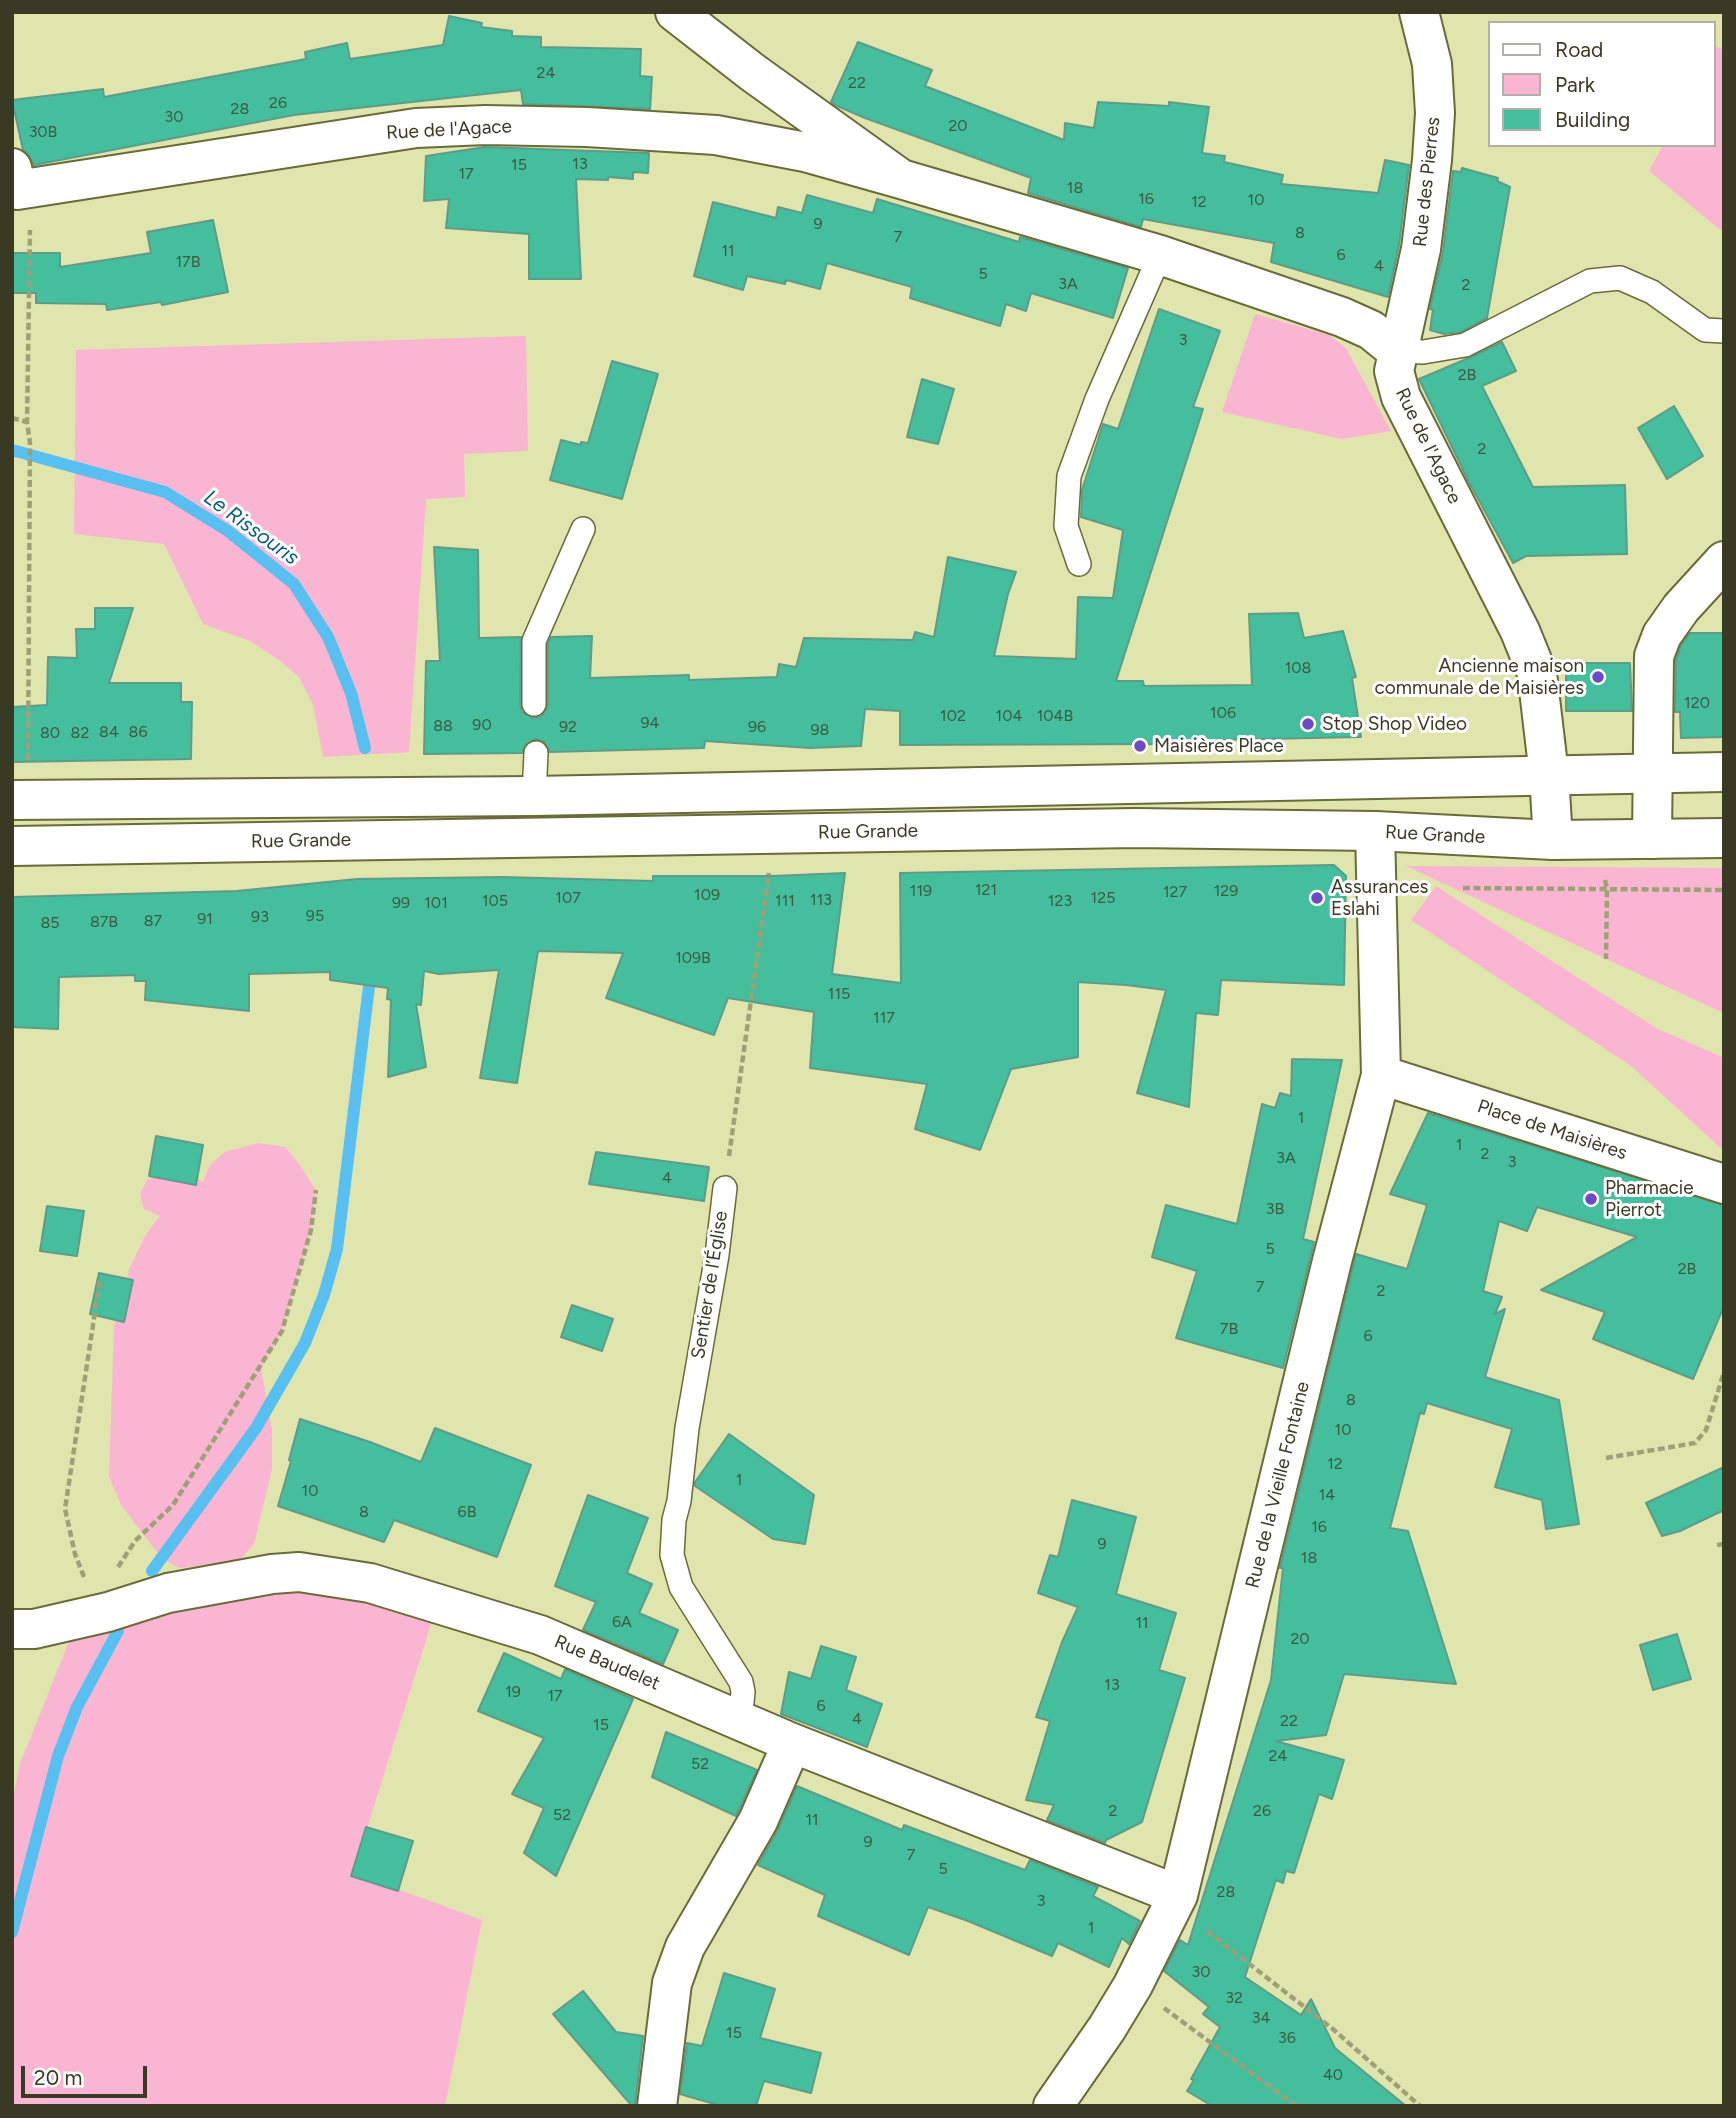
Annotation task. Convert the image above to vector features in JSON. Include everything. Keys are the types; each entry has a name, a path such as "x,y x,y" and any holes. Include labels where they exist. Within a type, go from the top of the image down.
{"street":[{"name":"Rue de l'Agace","path":"675,12 752,72 901,179"},
{"name":"Rue des Pierres","path":"1397,351 1420,249 1432,160 1435,113 1432,64 1419,12"},
{"name":"Rue de l'Agace","path":"15,179 416,128 485,125 587,127 716,135 804,152 901,179 1160,255 1342,317 1371,330 1397,351 1394,371 1401,397 1520,631 1537,673 1549,775 1553,840"},
{"path":"1652,839 1654,656 1662,635 1675,617 1724,561"},
{"path":"20,799 534,796 1724,772"},
{"name":"Rue Grande","path":"12,846 1135,828 1375,831 1553,840 1724,838"},
{"name":"Rue de la Vieille Fontaine","path":"1053,2106 1133,1985 1178,1895 1332,1261 1381,1075 1375,831"},
{"name":"Place de Maisières","path":"1381,1075 1724,1184"},
{"name":"Rue Baudelet","path":"12,1629 34,1629 108,1612 168,1593 263,1576 299,1572 370,1583 540,1635 792,1743 1178,1895"},
{"path":"657,2106 672,1983 680,1959 758,1821 792,1743"}],"lane":[{"path":"1079,564 1066,526 1069,476 1097,399 1160,255"},
{"path":"1397,351 1423,352 1465,345 1590,281 1620,278 1652,292 1705,330 1724,331"},
{"path":"534,704 534,641 583,529"},
{"path":"534,796 536,753"},
{"name":"Sentier de l’Église","path":"725,1188 717,1255 687,1428 679,1501 674,1520 672,1555 681,1587 741,1682 742,1702 734,1718"}],"path":[{"path":"15,179 30,214 27,422 30,467 20,799"},
{"path":"12,418 27,422"},
{"name":"Sentier de l’Église","path":"725,1188 775,833"},
{"path":"1604,876 1607,889 1606,959"},
{"path":"1463,888 1724,890"},
{"path":"108,1612 113,1579 122,1558 135,1541 173,1505 282,1331 311,1230 316,1190"},
{"path":"100,1279 65,1509 75,1554 89,1588 108,1612"},
{"path":"1606,1458 1695,1443 1706,1430 1724,1371"},
{"path":"1717,1545 1724,1544"},
{"path":"1178,1895 1198,1925 1334,2030 1420,2106"},
{"path":"1133,1985 1296,2106"}],"green space":[{"path":"1715,46 1724,50 1724,233 1649,171 1662,147 1715,147"},
{"path":"1255,314 1329,335 1346,348 1391,431 1342,439 1222,412"},
{"path":"526,336 528,451 464,454 465,497 426,499 409,752 323,757 313,705 299,677 250,641 203,624 164,544 74,534 76,350"},
{"path":"1406,866 1724,868 1724,1013 1606,959"},
{"path":"1436,886 1656,1028 1724,1058 1724,1151 1631,1066 1411,920"},
{"path":"258,1143 285,1147 316,1190 311,1230 282,1331 261,1368 272,1429 272,1469 254,1544 240,1560 179,1568 162,1558 143,1534 121,1505 109,1477 114,1327 130,1267 145,1236 160,1216 144,1209 140,1194 147,1180 169,1172 187,1174 203,1182 210,1165 225,1152"},
{"path":"244,1579 438,1602 353,1873 482,1920 445,2106 12,2106 12,1802 20,1764 78,1619"}],"building":[{"path":"449,16 482,23 481,27 512,31 512,36 541,37 541,47 641,49 640,76 652,77 650,109 523,104 521,90 294,115 34,165 23,150 12,100 103,89 104,97 306,59 305,52 347,43 350,59 443,45"},
{"path":"858,42 932,70 925,86 1064,140 1065,123 1094,128 1098,102 1169,106 1169,102 1209,107 1202,153 1225,156 1224,162 1283,175 1281,184 1378,193 1385,160 1409,165 1399,245 1388,297 1271,262 1274,243 1143,219 1141,227 1028,193 1031,178 835,105 831,102"},
{"path":"485,147 649,153 648,173 633,172 633,179 576,179 581,279 529,279 529,234 446,228 449,199 424,201 426,156"},
{"path":"1462,168 1498,178 1497,181 1510,187 1487,318 1461,332 1444,334 1430,330 1433,310 1430,309 1443,252 1453,171 1461,172"},
{"path":"807,195 873,213 877,199 1019,242 1020,237 1128,268 1113,318 1031,293 1026,311 1006,304 1000,326 910,298 912,287 827,263 820,289 786,280 785,284 747,276 743,290 694,276 713,202 776,218 778,207 802,213"},
{"path":"213,220 228,292 162,305 161,302 107,310 106,304 36,303 36,293 12,293 12,253 60,253 60,267 151,253 147,232"},
{"path":"1159,309 1220,331 1193,407 1203,409 1116,681 1143,681 1144,686 1252,685 1249,614 1298,613 1304,638 1343,631 1356,677 1352,678 1361,737 1167,741 1167,744 900,745 900,711 865,709 861,746 810,748 705,741 704,748 550,752 544,742 536,739 525,745 522,753 424,754 426,661 440,661 434,547 478,550 479,638 521,637 520,705 522,712 533,718 542,716 548,705 548,644 551,637 592,636 590,678 689,675 689,680 777,677 779,664 796,667 804,638 913,640 915,632 934,637 948,557 1016,572 1008,594 994,656 1076,659 1078,597 1113,598 1123,530 1081,517 1082,490 1103,424 1118,429"},
{"path":"1502,342 1516,371 1482,386 1533,487 1625,485 1627,554 1526,556 1513,563 1469,482 1419,379"},
{"path":"612,361 658,374 622,499 550,480 561,440 581,445 581,442 588,443"},
{"path":"922,379 954,389 938,444 907,437"},
{"path":"1674,406 1703,456 1667,479 1638,428"},
{"path":"95,608 133,608 109,683 181,683 181,702 192,702 191,759 12,762 12,707 47,705 48,657 77,658 76,629 95,629"},
{"path":"1690,633 1724,633 1724,737 1681,738 1680,712 1675,712 1676,660 1681,645"},
{"name":"Ancienne maison communale de Maisières","path":"1566,663 1630,663 1632,711 1566,711"},
{"path":"1334,865 1346,876 1344,985 1221,980 1218,1015 1196,1013 1189,1107 1137,1093 1166,990 1078,982 1078,1057 1011,1069 980,1150 915,1129 927,1084 810,1068 814,1012 728,998 714,1035 606,998 623,953 538,951 517,1083 480,1078 499,970 439,974 424,971 421,1005 416,1004 426,1067 388,1077 391,1000 387,999 388,988 330,980 330,972 249,974 249,1011 145,1000 146,981 135,981 135,975 59,977 58,1029 12,1027 12,897 237,891 357,879 502,877 653,881 653,876 845,873 832,974 901,983 900,873"},
{"path":"1292,1059 1342,1060 1303,1239 1314,1242 1283,1368 1176,1338 1197,1271 1152,1257 1166,1205 1237,1224 1262,1104 1275,1108 1280,1093 1291,1096"},
{"path":"1428,1113 1724,1205 1724,1306 1693,1379 1593,1339 1605,1312 1541,1290 1637,1237 1537,1207 1527,1231 1499,1221 1483,1291 1502,1297 1495,1314 1505,1309 1485,1377 1559,1400 1579,1524 1546,1529 1542,1500 1495,1487 1512,1429 1427,1403 1424,1414 1420,1413 1390,1528 1408,1531 1456,1684 1344,1674 1326,1735 1276,1741 1344,1760 1332,1799 1319,1794 1294,1873 1286,1871 1283,1883 1276,1880 1245,1977 1301,2015 1311,1999 1335,2048 1406,2106 1212,2106 1187,2091 1220,2027 1203,2014 1209,2007 1164,1971 1180,1940 1188,1945 1271,1680 1283,1568 1280,1568 1356,1254 1407,1269 1427,1205 1390,1194"},
{"path":"156,1136 203,1145 196,1185 149,1176"},
{"path":"596,1152 709,1167 704,1201 589,1184"},
{"path":"47,1206 84,1211 77,1256 40,1251"},
{"path":"99,1273 133,1280 124,1322 90,1314"},
{"path":"572,1305 613,1319 602,1351 561,1337"},
{"path":"300,1419 421,1462 435,1428 531,1465 497,1557 394,1520 384,1542 278,1506"},
{"path":"729,1434 814,1495 805,1544 773,1539 695,1486 695,1482"},
{"path":"1724,1467 1724,1510 1680,1531 1662,1536 1646,1503"},
{"path":"588,1495 648,1518 627,1573 652,1584 639,1613 678,1630 663,1664 583,1630 596,1602 555,1586"},
{"path":"1072,1500 1136,1517 1116,1594 1176,1613 1159,1670 1185,1678 1142,1822 1106,1840 1105,1843 1047,1820 1054,1805 1026,1800 1050,1721 1036,1717 1062,1642 1078,1607 1038,1593 1050,1555 1058,1557"},
{"path":"1677,1634 1691,1679 1653,1690 1640,1645"},
{"path":"821,1646 856,1657 846,1690 882,1704 867,1747 781,1714 789,1672 811,1679"},
{"path":"504,1653 561,1679 565,1669 633,1699 556,1876 524,1853 544,1808 512,1794 544,1738 478,1711"},
{"path":"666,1732 757,1770 736,1816 652,1777"},
{"path":"797,1786 902,1830 904,1825 1025,1870 1030,1860 1098,1887 1093,1896 1140,1921 1129,1944 1122,1938 1109,1967 1058,1943 1052,1956 928,1907 909,1955 818,1916 825,1895 758,1865 778,1830"},
{"path":"366,1827 413,1841 398,1891 351,1876"},
{"path":"724,1973 775,1989 760,2038 821,2053 811,2093 764,2081 756,2106 721,2106 680,2094 687,2043 702,2046"},
{"path":"583,1991 616,2032 643,2036 635,2106 632,2106 553,2014"}],"waterway":[{"name":"Le Rissouris","path":"12,450 165,492 228,531 294,584 328,637 351,693 365,748"},
{"path":"152,1571 256,1428 305,1343 324,1295 337,1249 371,970"},
{"path":"12,1932 58,1756 77,1707 118,1631"}],"place":[{"name":"Ancienne maison communale de Maisières","path":"1598,677"},
{"name":"Stop Shop Video","path":"1308,724"},
{"name":"Maisières Place","path":"1140,746"},
{"name":"Assurances Eslahi","path":"1317,898"},
{"name":"Pharmacie Pierrot","path":"1591,1199"}]}
